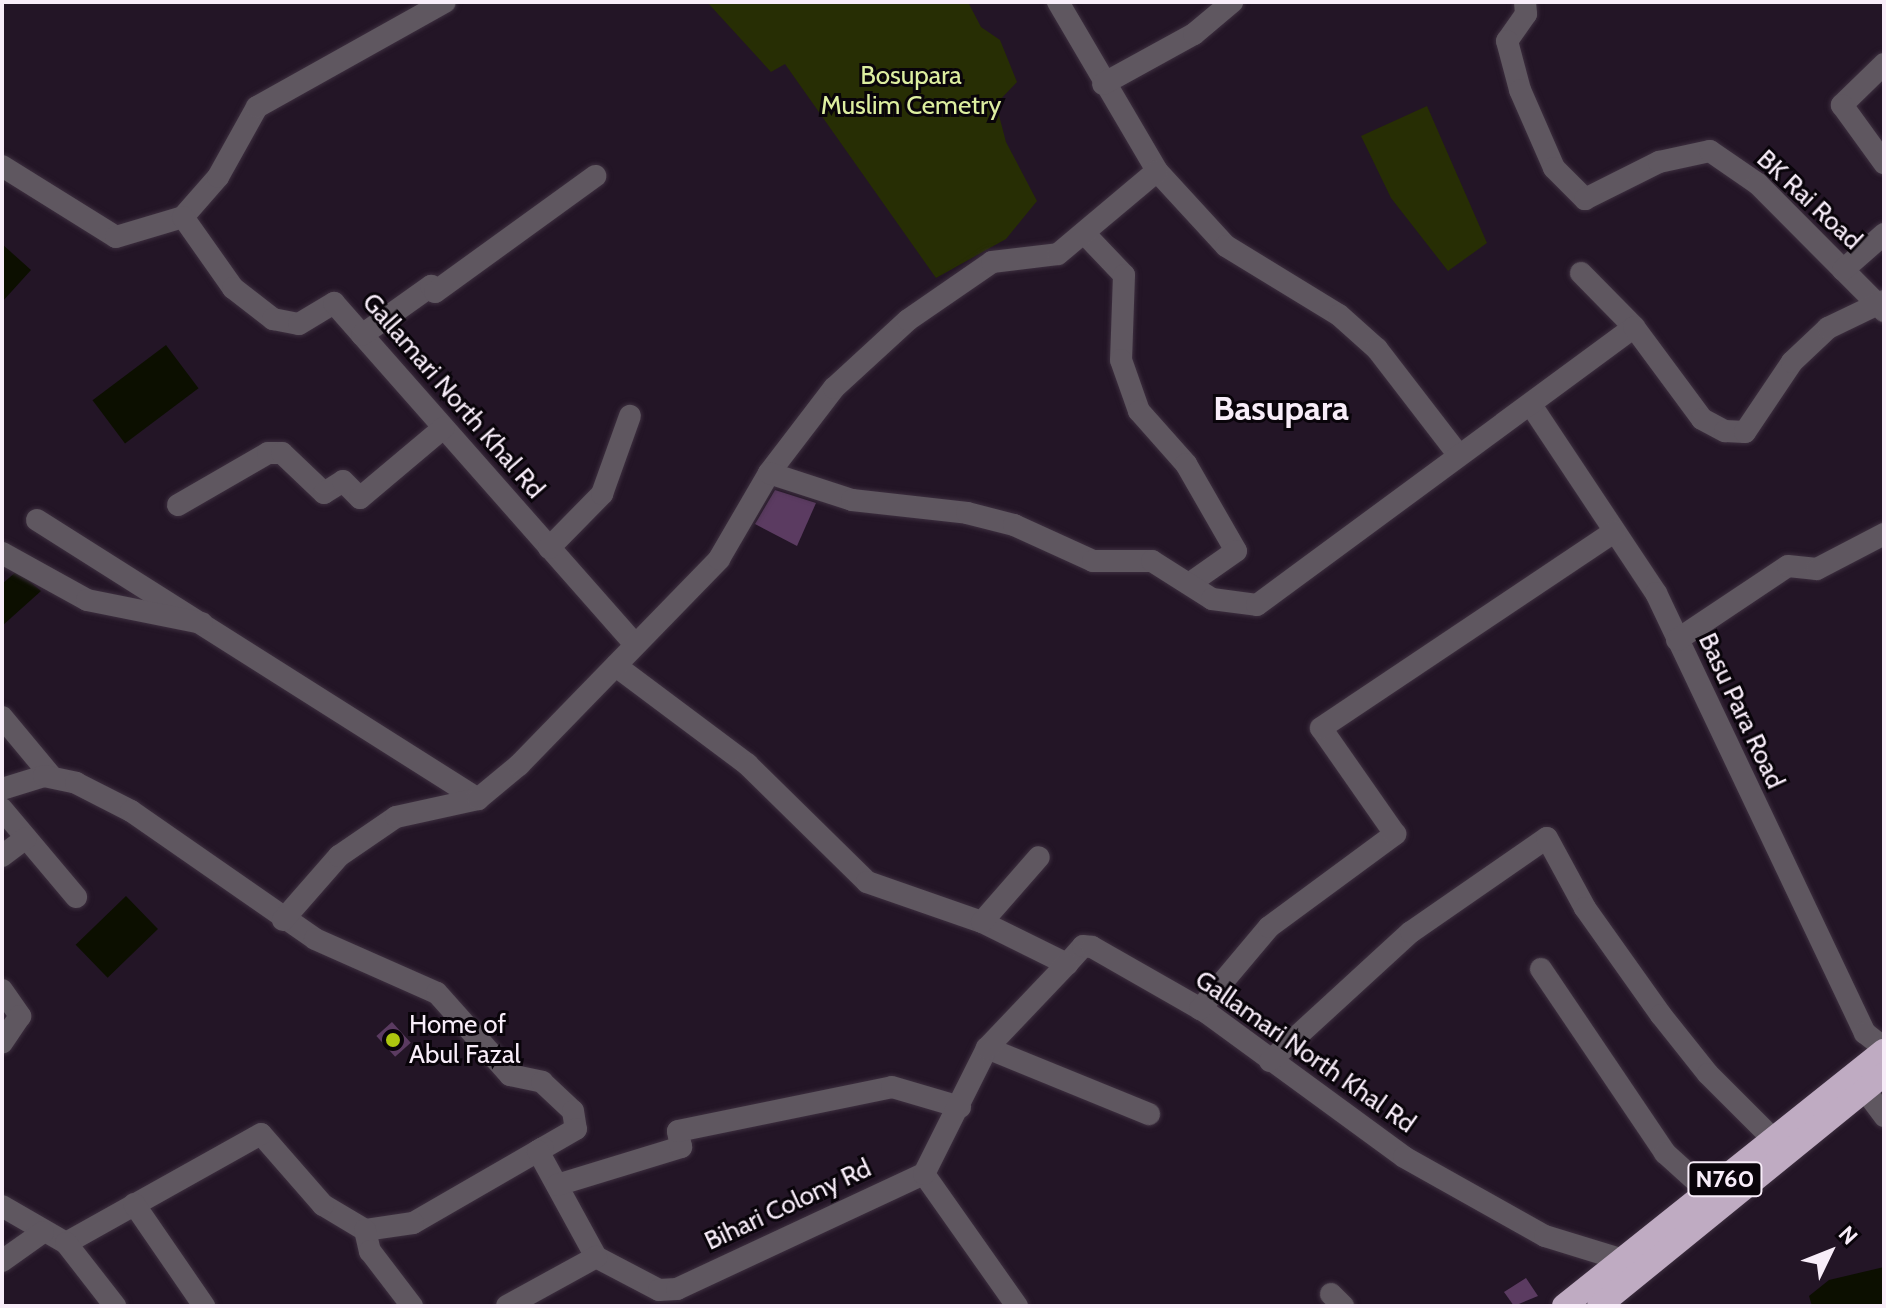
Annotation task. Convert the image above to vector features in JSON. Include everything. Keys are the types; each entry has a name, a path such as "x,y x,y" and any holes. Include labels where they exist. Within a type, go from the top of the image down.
{"highway":[{"name":"N760","path":"1564,1306 1623,1260 1680,1228 1707,1191 1884,1049"},
{"name":"N760","path":"1599,1306 1680,1228 1884,1074"}],"street":[{"path":"2,166 116,237 183,217 218,177 257,107 445,2"},
{"path":"1058,2 1103,84 1157,171 1226,246 1339,315 1377,349 1457,453"},
{"path":"1103,84 1194,34 1232,2"},
{"name":"BK Rai Road","path":"1525,2 1526,14 1507,41 1520,90 1554,168 1585,199 1659,162 1710,151 1758,184 1882,306"},
{"path":"1884,64 1842,105 1884,163"},
{"path":"283,920 339,856 396,817 478,799 616,666 634,643 719,559 769,473 834,388 908,320 992,262 1058,254 1157,171"},
{"path":"362,335 431,286 435,292 595,176"},
{"name":"Gallamari North Khal Rd","path":"183,217 233,288 273,319 299,324 334,303 634,643"},
{"path":"1084,233 1124,275 1121,360 1139,411 1186,464 1236,551 1189,584"},
{"path":"1843,270 1884,234"},
{"path":"1581,273 1634,327 1702,419 1725,431 1745,432 1792,362 1828,328 1882,306"},
{"path":"769,473 852,500 967,513 1014,525 1093,561 1152,561 1212,599 1257,605 1457,453 1531,405 1634,327"},
{"name":"Basu Para Road","path":"1531,405 1656,593 1865,1033 1884,1049"},
{"path":"549,548 602,494 630,416"},
{"path":"178,505 268,453 282,453 324,493 343,481 360,498 443,428"},
{"path":"37,520 207,623 478,799"},
{"path":"1200,1009 1269,927 1395,834 1321,728 1614,532"},
{"path":"1677,640 1788,566 1817,569 1884,534"},
{"path":"2,553 87,600 207,623"},
{"path":"616,666 747,764 867,882 982,922 1067,964 987,1048 924,1174 1017,1306"},
{"path":"2,717 52,777 131,811 283,920 347,957 437,993 510,1075 542,1082 573,1111 576,1129 413,1223 365,1230 323,1205 261,1134 66,1243"},
{"path":"2,789 52,777"},
{"path":"2,809 76,897"},
{"path":"2,856 26,838"},
{"path":"1270,1061 1411,932 1547,838 1585,908 1661,1015 1708,1074 1772,1138"},
{"path":"982,922 1039,857"},
{"name":"Gallamari North Khal Rd","path":"1067,964 1083,946 1092,947 1200,1009 1417,1164 1545,1236 1623,1260"},
{"path":"1541,969 1665,1153 1707,1191"},
{"path":"2,990 20,1016 2,1043"},
{"path":"987,1048 1149,1114"},
{"path":"557,1185 681,1147 678,1131 892,1087 960,1107"},
{"path":"1864,1089 1884,1116"},
{"path":"543,1148 538,1151 596,1257 645,1285 675,1297"},
{"name":"Bihari Colony Rd","path":"675,1297 924,1174"},
{"path":"134,1204 204,1306"},
{"path":"2,1206 66,1243 115,1306"},
{"path":"365,1230 370,1251 412,1306"},
{"path":"2,1261 43,1232"},
{"path":"507,1306 596,1257"}],"green space":[{"name":"Bosupara Muslim Cemetry","path":"707,2 968,2 981,27 1000,40 1017,82 996,104 1006,142 1037,201 1006,239 936,278 785,64 771,72"},
{"path":"1427,106 1487,243 1448,271 1391,198 1361,136"}],"shaded area":[{"path":"2,244 31,270 2,302"},
{"path":"166,345 198,388 125,443 93,400"},
{"path":"17,571 41,591 2,626 2,584"},
{"path":"126,896 158,929 108,978 76,945"},
{"path":"1884,1267 1884,1306 1812,1306 1809,1296 1829,1280"}],"building":[{"path":"775,490 816,503 797,546 755,524"},
{"name":"Home of Abul Fazal","path":"392,1022 411,1043 395,1057 376,1036"},
{"path":"1526,1278 1538,1296 1514,1306 1504,1292"}],"place":[{"name":"Home of Abul Fazal","path":"393,1040"}],"district":[{"name":"Basupara","path":"1281,409"}]}
